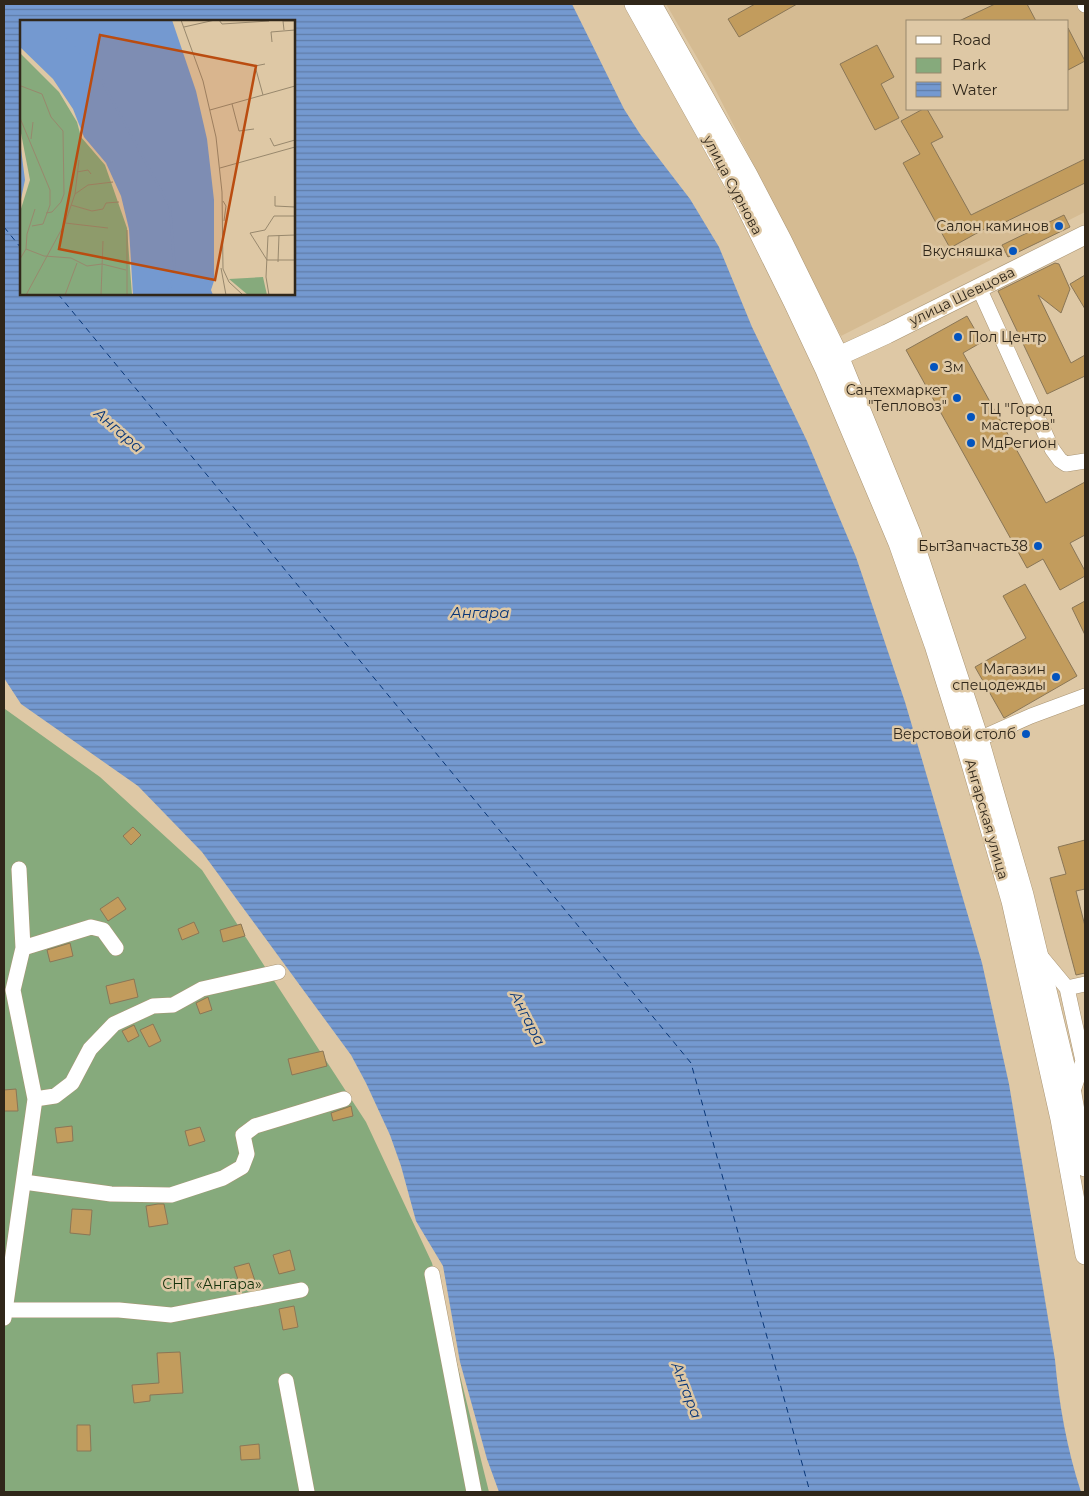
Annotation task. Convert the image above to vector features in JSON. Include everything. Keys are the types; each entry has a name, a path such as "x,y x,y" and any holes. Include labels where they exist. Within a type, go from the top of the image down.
{"main road":[{"name":"улица Сурнова","path":"634,4 736,187 825,370"},
{"name":"улица Сурнова","path":"652,4 748,176 838,356"},
{"name":"улица Шевцова","path":"838,356 1085,235"},
{"name":"Ангарская улица","path":"838,356 911,533 979,738 1024,895 1072,1094 1085,1167"},
{"name":"Ангарская улица","path":"825,370 898,544 934,645 966,747 1011,901 1060,1118 1085,1255"}],"street":[{"path":"979,288 1052,449 1060,460 1066,464 1085,461"},
{"path":"979,738 1085,696"},
{"path":"19,869 23,948 13,990 35,1100 5,1314 119,1310 171,1315 301,1290"},
{"path":"23,948 91,927 103,930 116,948"},
{"path":"1038,952 1068,988 1083,1061 1072,1094"},
{"path":"35,1100 55,1096 72,1083 90,1050 114,1024 153,1006 173,1005 202,989 278,972"},
{"path":"1068,988 1085,984"},
{"path":"24,1182 111,1194 171,1195 223,1178 242,1167 247,1154 243,1135 255,1126 344,1100"},
{"path":"432,1274 474,1492"},
{"path":"286,1381 307,1492"}],"shaded area":[{"path":"666,4 1085,4 1085,212 841,336 713,85"}],"green space":[{"name":"СНТ «Ангара»","path":"4,706 5,709 100,777 202,870 366,1122 432,1263 489,1492 4,1492"}],"water":[{"name":"Ангара","path":"4,4 572,4 624,109 640,134 690,199 719,247 752,327 807,441 856,557 905,702 982,963 1009,1084 1055,1360 1064,1426 1081,1492 499,1492 487,1459 460,1362 443,1266 416,1221 401,1166 390,1135 351,1055 202,852 138,786 21,704 4,678"}],"building":[{"path":"755,4 797,4 739,37 728,19"},
{"path":"995,4 1027,4 1035,20 961,20"},
{"path":"1069,30 1085,61 1069,69"},
{"path":"877,45 894,77 881,84 899,118 875,130 840,64"},
{"path":"921,110 928,110 943,137 931,143 971,215 1085,159 1085,183 987,231 986,228 950,248 903,163 920,154 901,121"},
{"path":"1064,215 1070,227 1008,257 1002,245"},
{"path":"1055,263 1059,264 1070,289 1061,313 1038,295 1071,363 1085,355 1085,376 1047,394 998,291"},
{"path":"1085,275 1085,309 1070,284"},
{"name":"ТЦ \"Город мастеров\"","path":"967,316 982,342 963,353 1046,503 1085,482 1085,535 1070,543 1085,571 1085,576 1060,590 1043,559 1027,568 906,350"},
{"path":"1025,584 1077,676 1004,718 975,667 1026,638 1003,596"},
{"path":"1085,601 1085,635 1072,608"},
{"path":"133,827 141,835 131,845 123,836"},
{"path":"1085,840 1085,889 1076,891 1085,926 1085,973 1076,975 1050,878 1066,874 1058,847"},
{"path":"118,897 126,909 108,921 100,909"},
{"path":"194,922 199,933 182,940 178,929"},
{"path":"241,924 245,936 223,942 220,930"},
{"path":"70,943 73,956 50,962 47,950"},
{"path":"134,979 138,997 110,1004 106,986"},
{"path":"208,997 212,1010 200,1014 196,1003"},
{"path":"153,1024 161,1041 149,1047 140,1030"},
{"path":"134,1025 139,1036 128,1042 122,1031"},
{"path":"323,1051 327,1066 292,1075 288,1059"},
{"path":"16,1089 18,1111 4,1111 4,1090"},
{"path":"351,1106 353,1116 333,1121 331,1113"},
{"path":"72,1126 73,1141 57,1143 55,1128"},
{"path":"200,1127 205,1141 189,1146 185,1131"},
{"path":"164,1204 168,1224 149,1227 146,1206"},
{"path":"72,1209 92,1210 90,1235 70,1233"},
{"path":"290,1250 295,1270 279,1274 273,1255"},
{"path":"249,1263 255,1281 240,1286 234,1267"},
{"path":"294,1306 298,1327 283,1330 279,1309"},
{"path":"180,1352 183,1393 150,1395 150,1401 134,1403 132,1385 159,1383 157,1353"},
{"path":"77,1425 90,1425 91,1451 77,1451"},
{"path":"259,1444 260,1459 241,1460 240,1446"}],"ferry route":[{"path":"4,227 20,247"},
{"path":"59,295 691,1063 810,1492"}],"place":[{"name":"Салон каминов","path":"1059,226"},
{"name":"Вкусняшка","path":"1013,251"},
{"name":"Пол Центр","path":"958,337"},
{"name":"Зм","path":"934,367"},
{"name":"Сантехмаркет \"Тепловоз\"","path":"957,398"},
{"name":"ТЦ \"Город мастеров\"","path":"971,417"},
{"name":"МдРегион","path":"971,443"},
{"name":"БытЗапчасть38","path":"1038,546"},
{"name":"Магазин спецодежды","path":"1056,677"},
{"name":"Верстовой столб","path":"1026,734"}]}
